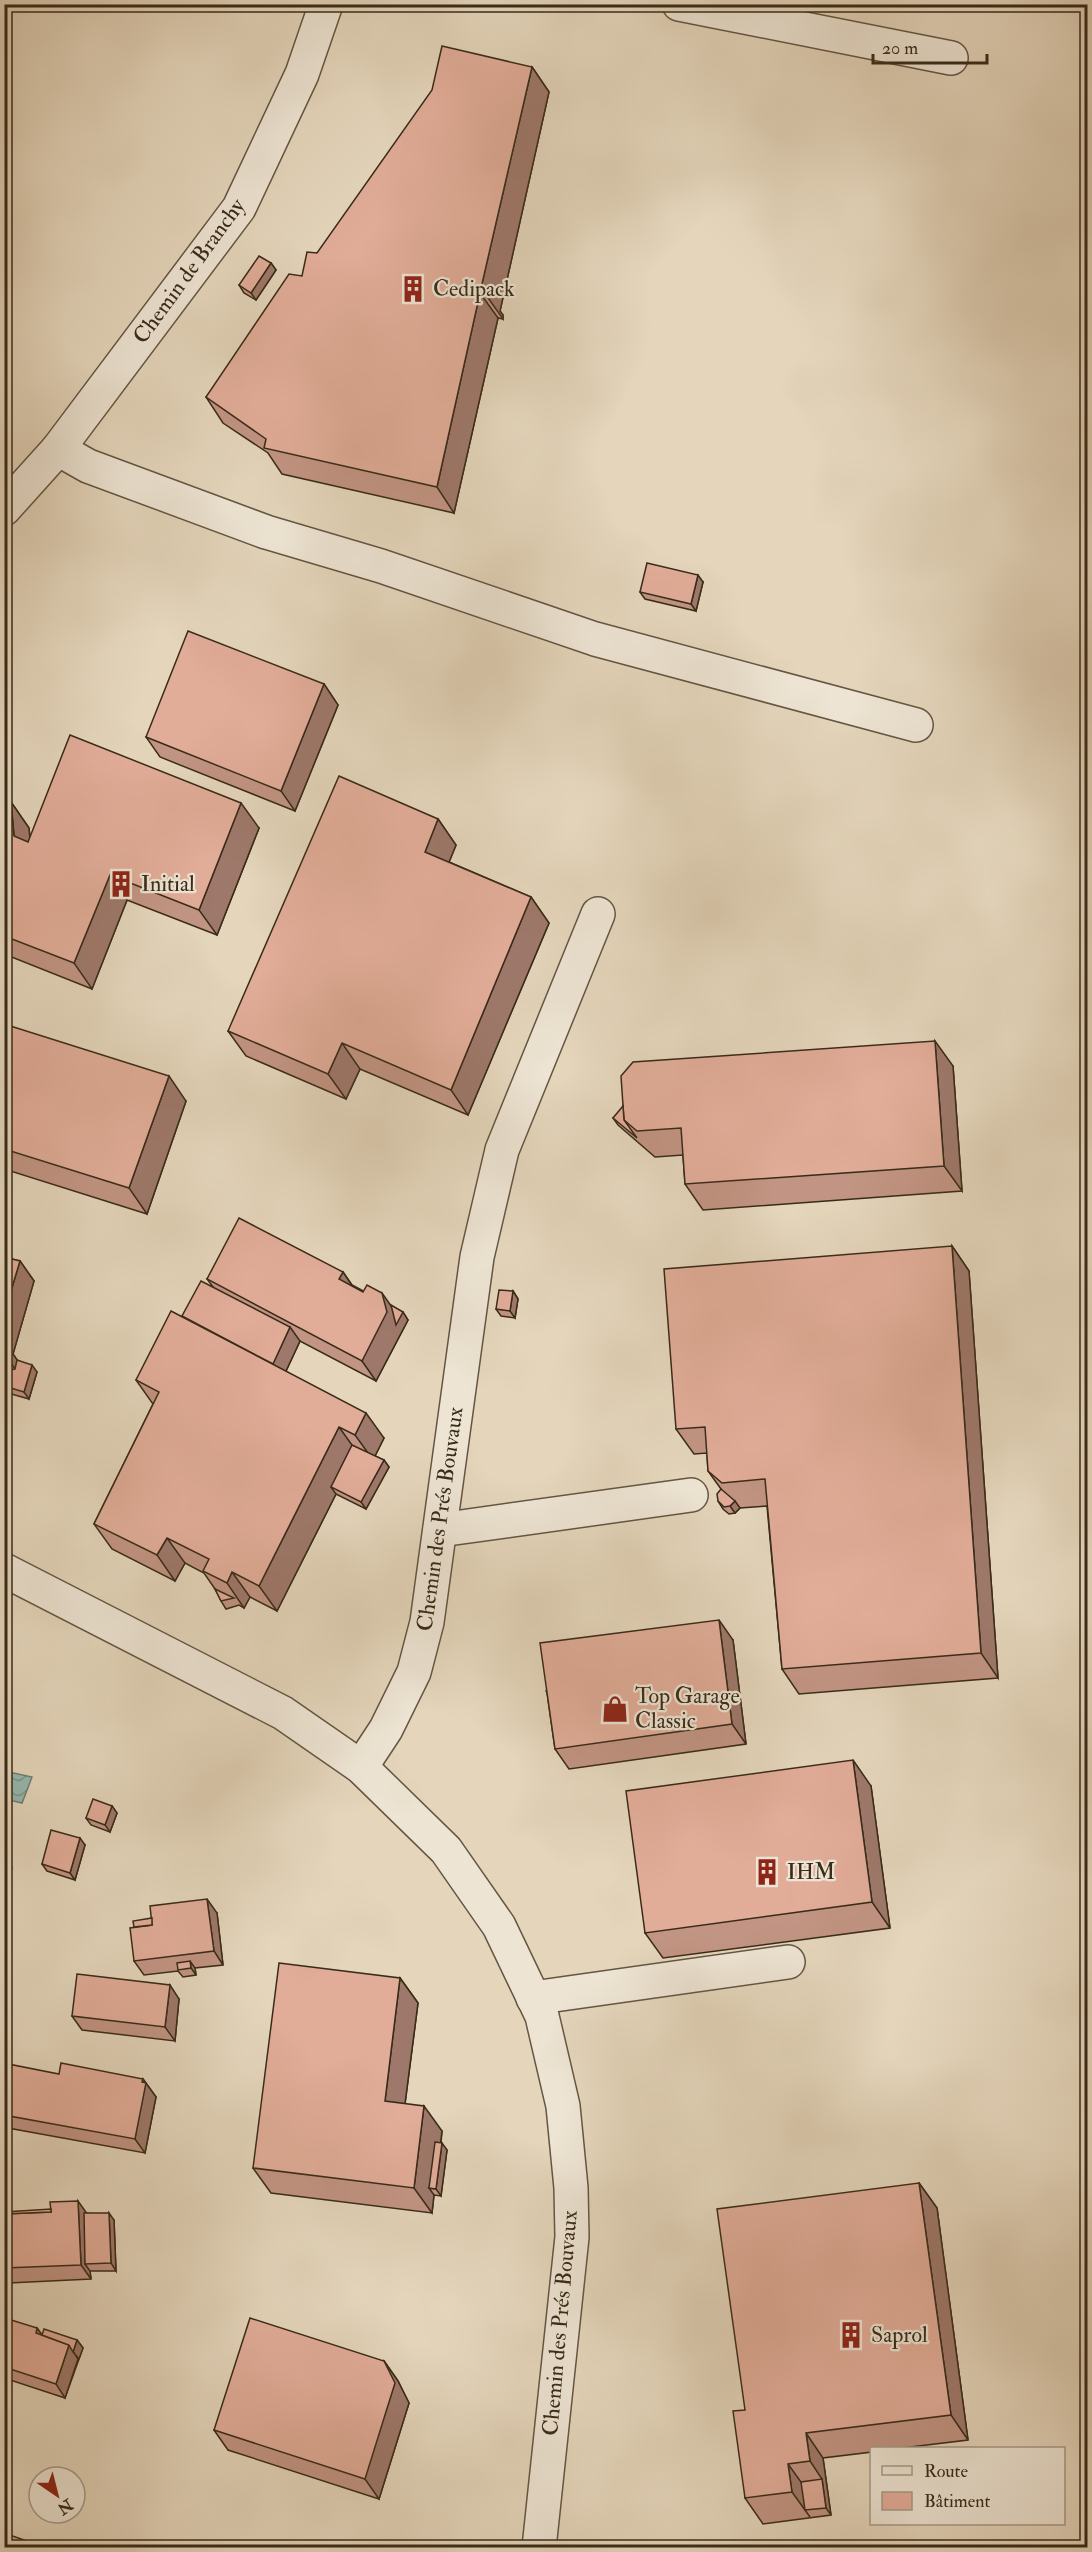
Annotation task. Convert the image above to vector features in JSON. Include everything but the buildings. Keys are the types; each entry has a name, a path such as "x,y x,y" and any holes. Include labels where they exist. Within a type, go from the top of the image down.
{"street":[{"name":"Chemin de Branchy","path":"4,509 58,449 239,208 302,74 326,4"},
{"path":"679,4 951,58"},
{"path":"58,449 88,466 266,532 381,566 595,639 916,725"},
{"name":"Chemin des Prés Bouvaux","path":"361,1767 386,1729 414,1672 427,1622 477,1257 502,1150 598,914"},
{"path":"440,1530 691,1495"},
{"name":"Chemin des Prés Bouvaux","path":"4,1570 283,1713 361,1767 446,1850 499,1926 542,2016 564,2106 570,2188 572,2237 539,2547"},
{"path":"533,1998 788,1962"}],"water":[{"path":"4,1771 32,1777 22,1803 5,1799"}],"place":[{"name":"Cedipack","path":"413,289"},
{"name":"Initial","path":"121,884"},
{"name":"Top Garage Classic","path":"615,1709"},
{"name":"IHM","path":"767,1872"},
{"name":"Saprol","path":"851,2335"}]}
